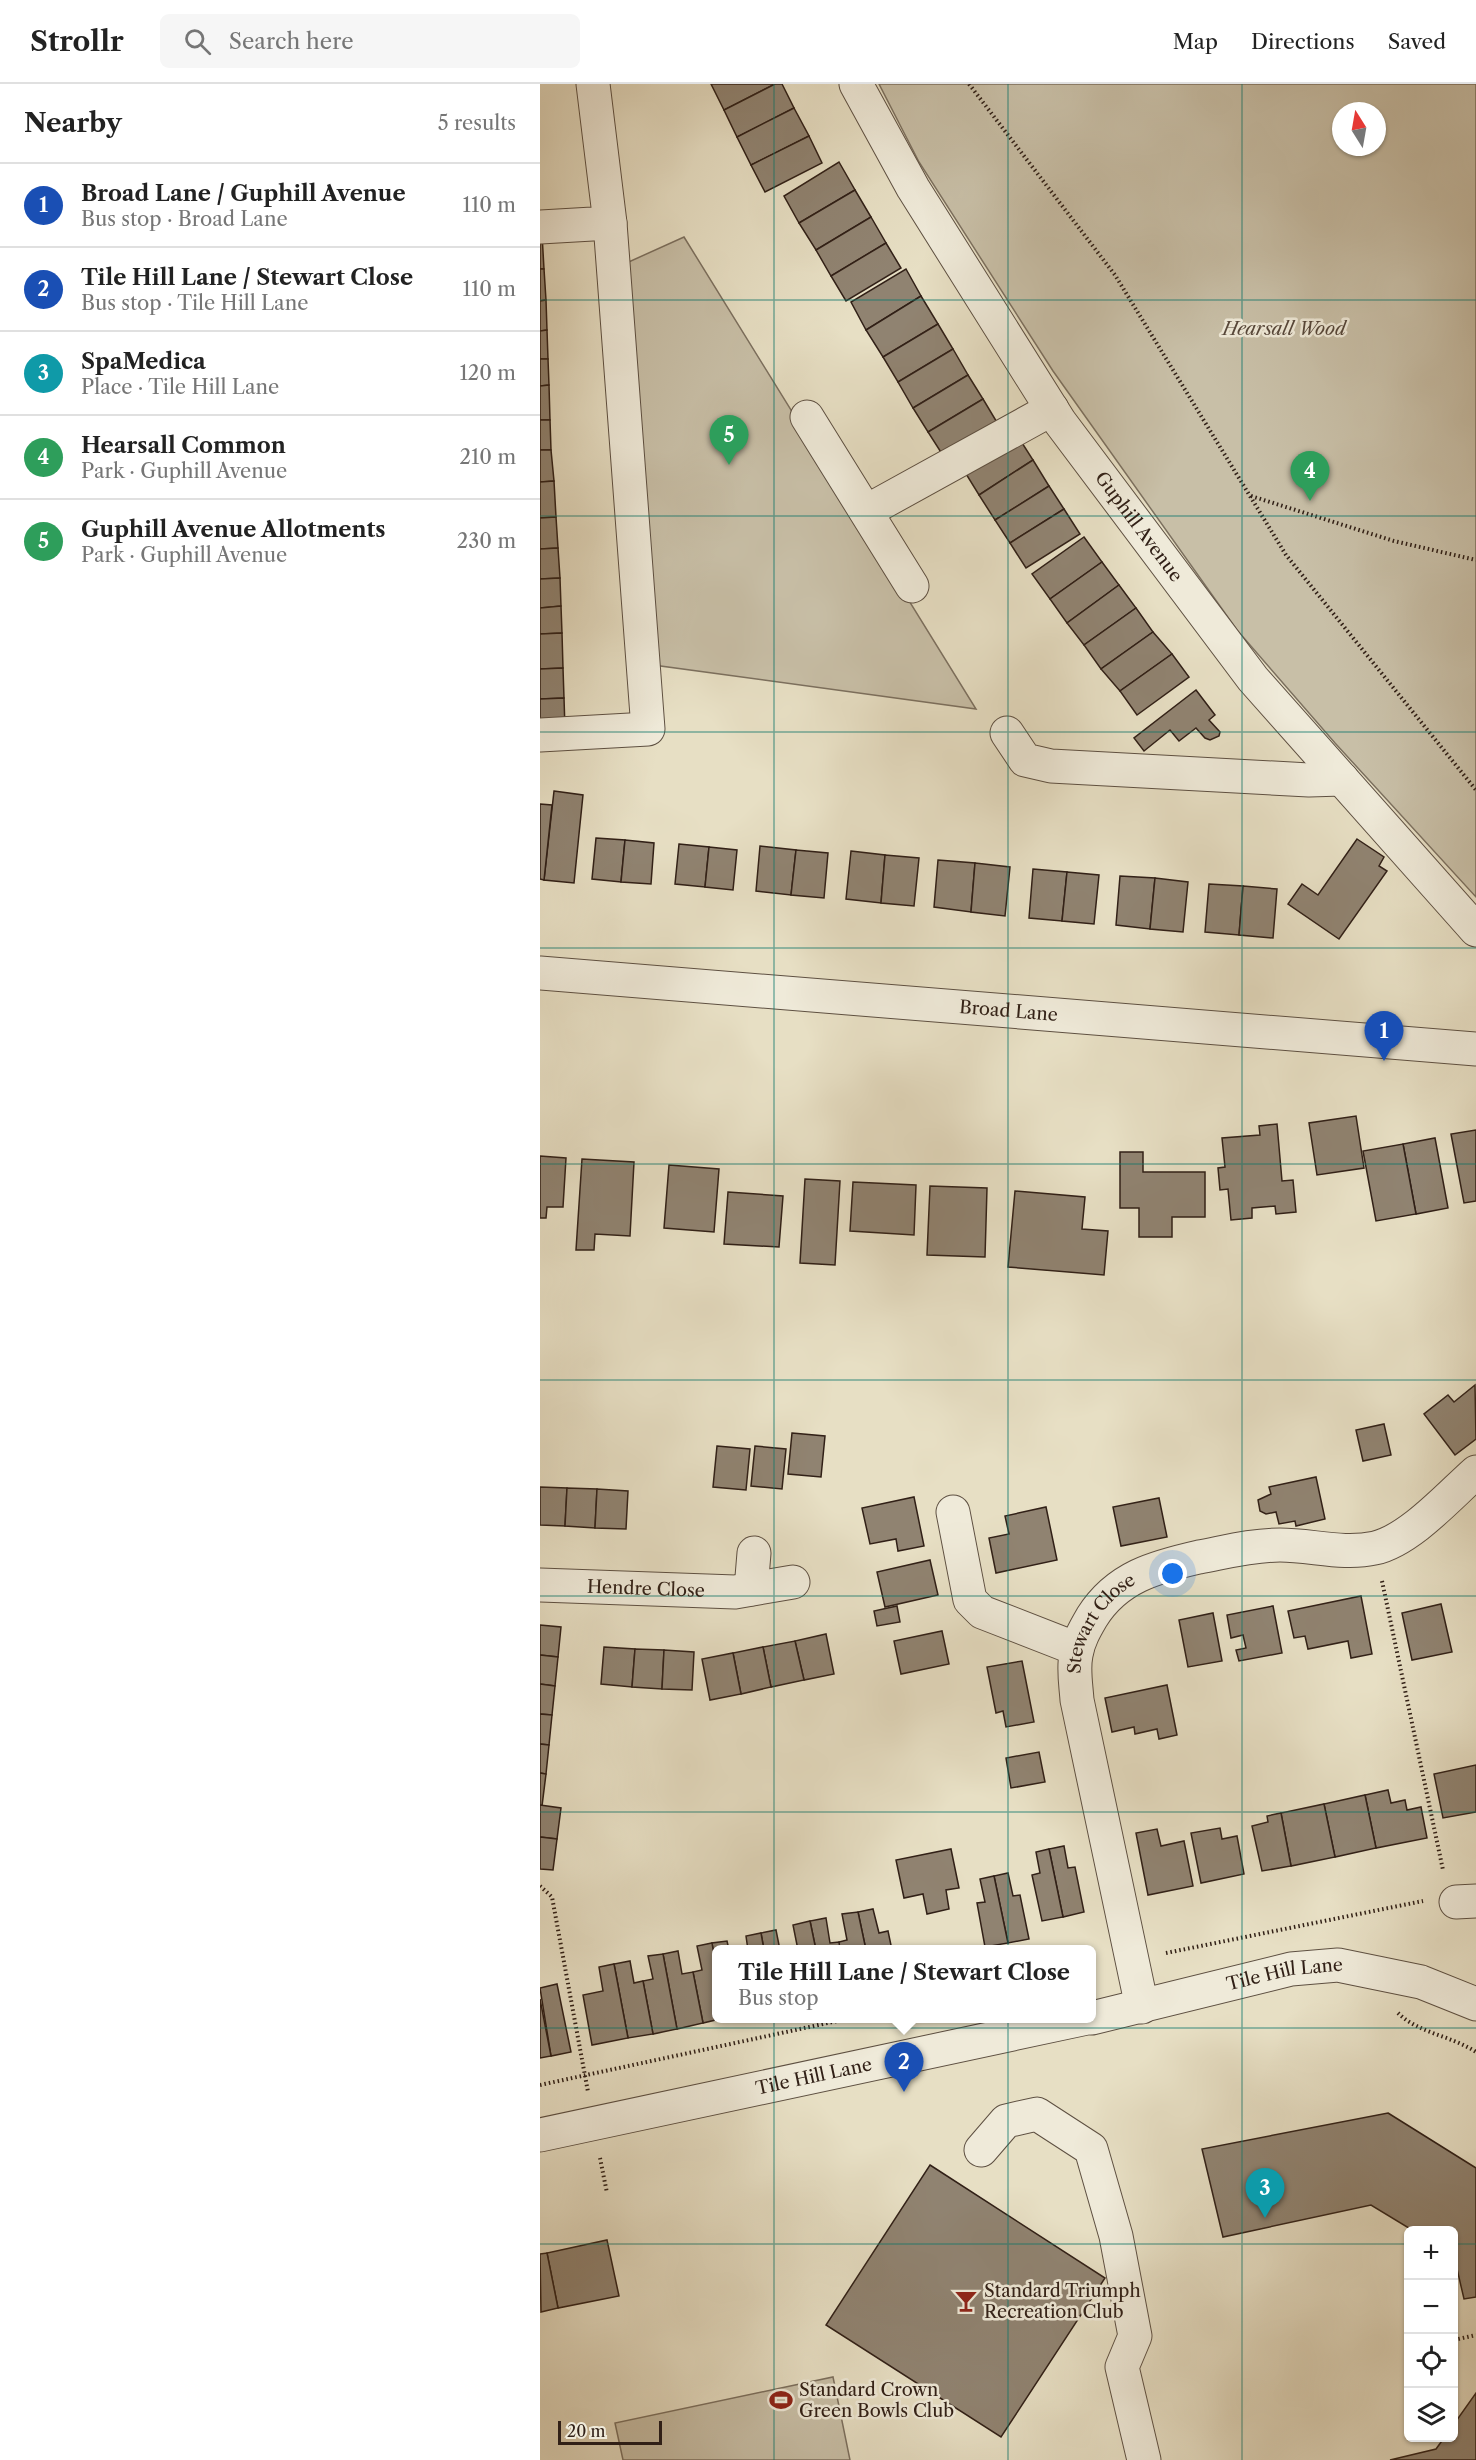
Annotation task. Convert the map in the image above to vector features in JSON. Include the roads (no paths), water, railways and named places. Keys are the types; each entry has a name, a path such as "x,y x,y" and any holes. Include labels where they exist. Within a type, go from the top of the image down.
{"street":[{"path":"540,735 648,729 610,223 593,84"},
{"name":"Guphill Avenue","path":"856,84 913,188 1052,409 1253,679 1476,930"},
{"path":"540,228 610,223"},
{"path":"867,511 1052,409"},
{"path":"807,417 912,586"},
{"path":"1007,734 1025,760 1051,766 1309,780 1342,779"},
{"name":"Broad Lane","path":"540,973 1476,1049"},
{"name":"Stewart Close","path":"1142,2007 1077,1700 1075,1664 1077,1649 1086,1627 1104,1600 1133,1576 1152,1569 1260,1546 1280,1545 1338,1551 1375,1548 1404,1535 1476,1472"},
{"path":"953,1512 970,1600 982,1612 1077,1649"},
{"path":"751,1589 754,1553"},
{"name":"Hendre Close","path":"540,1585 735,1592 793,1582"},
{"name":"Tile Hill Lane","path":"1096,2017 1291,1969 1338,1965 1421,1982 1476,2004"},
{"name":"Tile Hill Lane","path":"540,2135 1065,2023"},
{"path":"981,2150 1006,2121 1037,2114 1091,2149 1116,2236 1135,2336 1122,2367 1144,2460"}],"place":[{"name":"Guphill Avenue Allotments","path":"729,465"},
{"name":"Hearsall Common","path":"1310,501"},
{"name":"Broad Lane / Guphill Avenue","path":"1384,1061"},
{"name":"Tile Hill Lane / Stewart Close","path":"904,2092"},
{"name":"SpaMedica","path":"1265,2218"},
{"name":"Standard Triumph Recreation Club","path":"966,2301"},
{"name":"Standard Crown Green Bowls Club","path":"781,2400"}],"park label":[{"name":"Hearsall Wood","path":"1284,329"}]}
